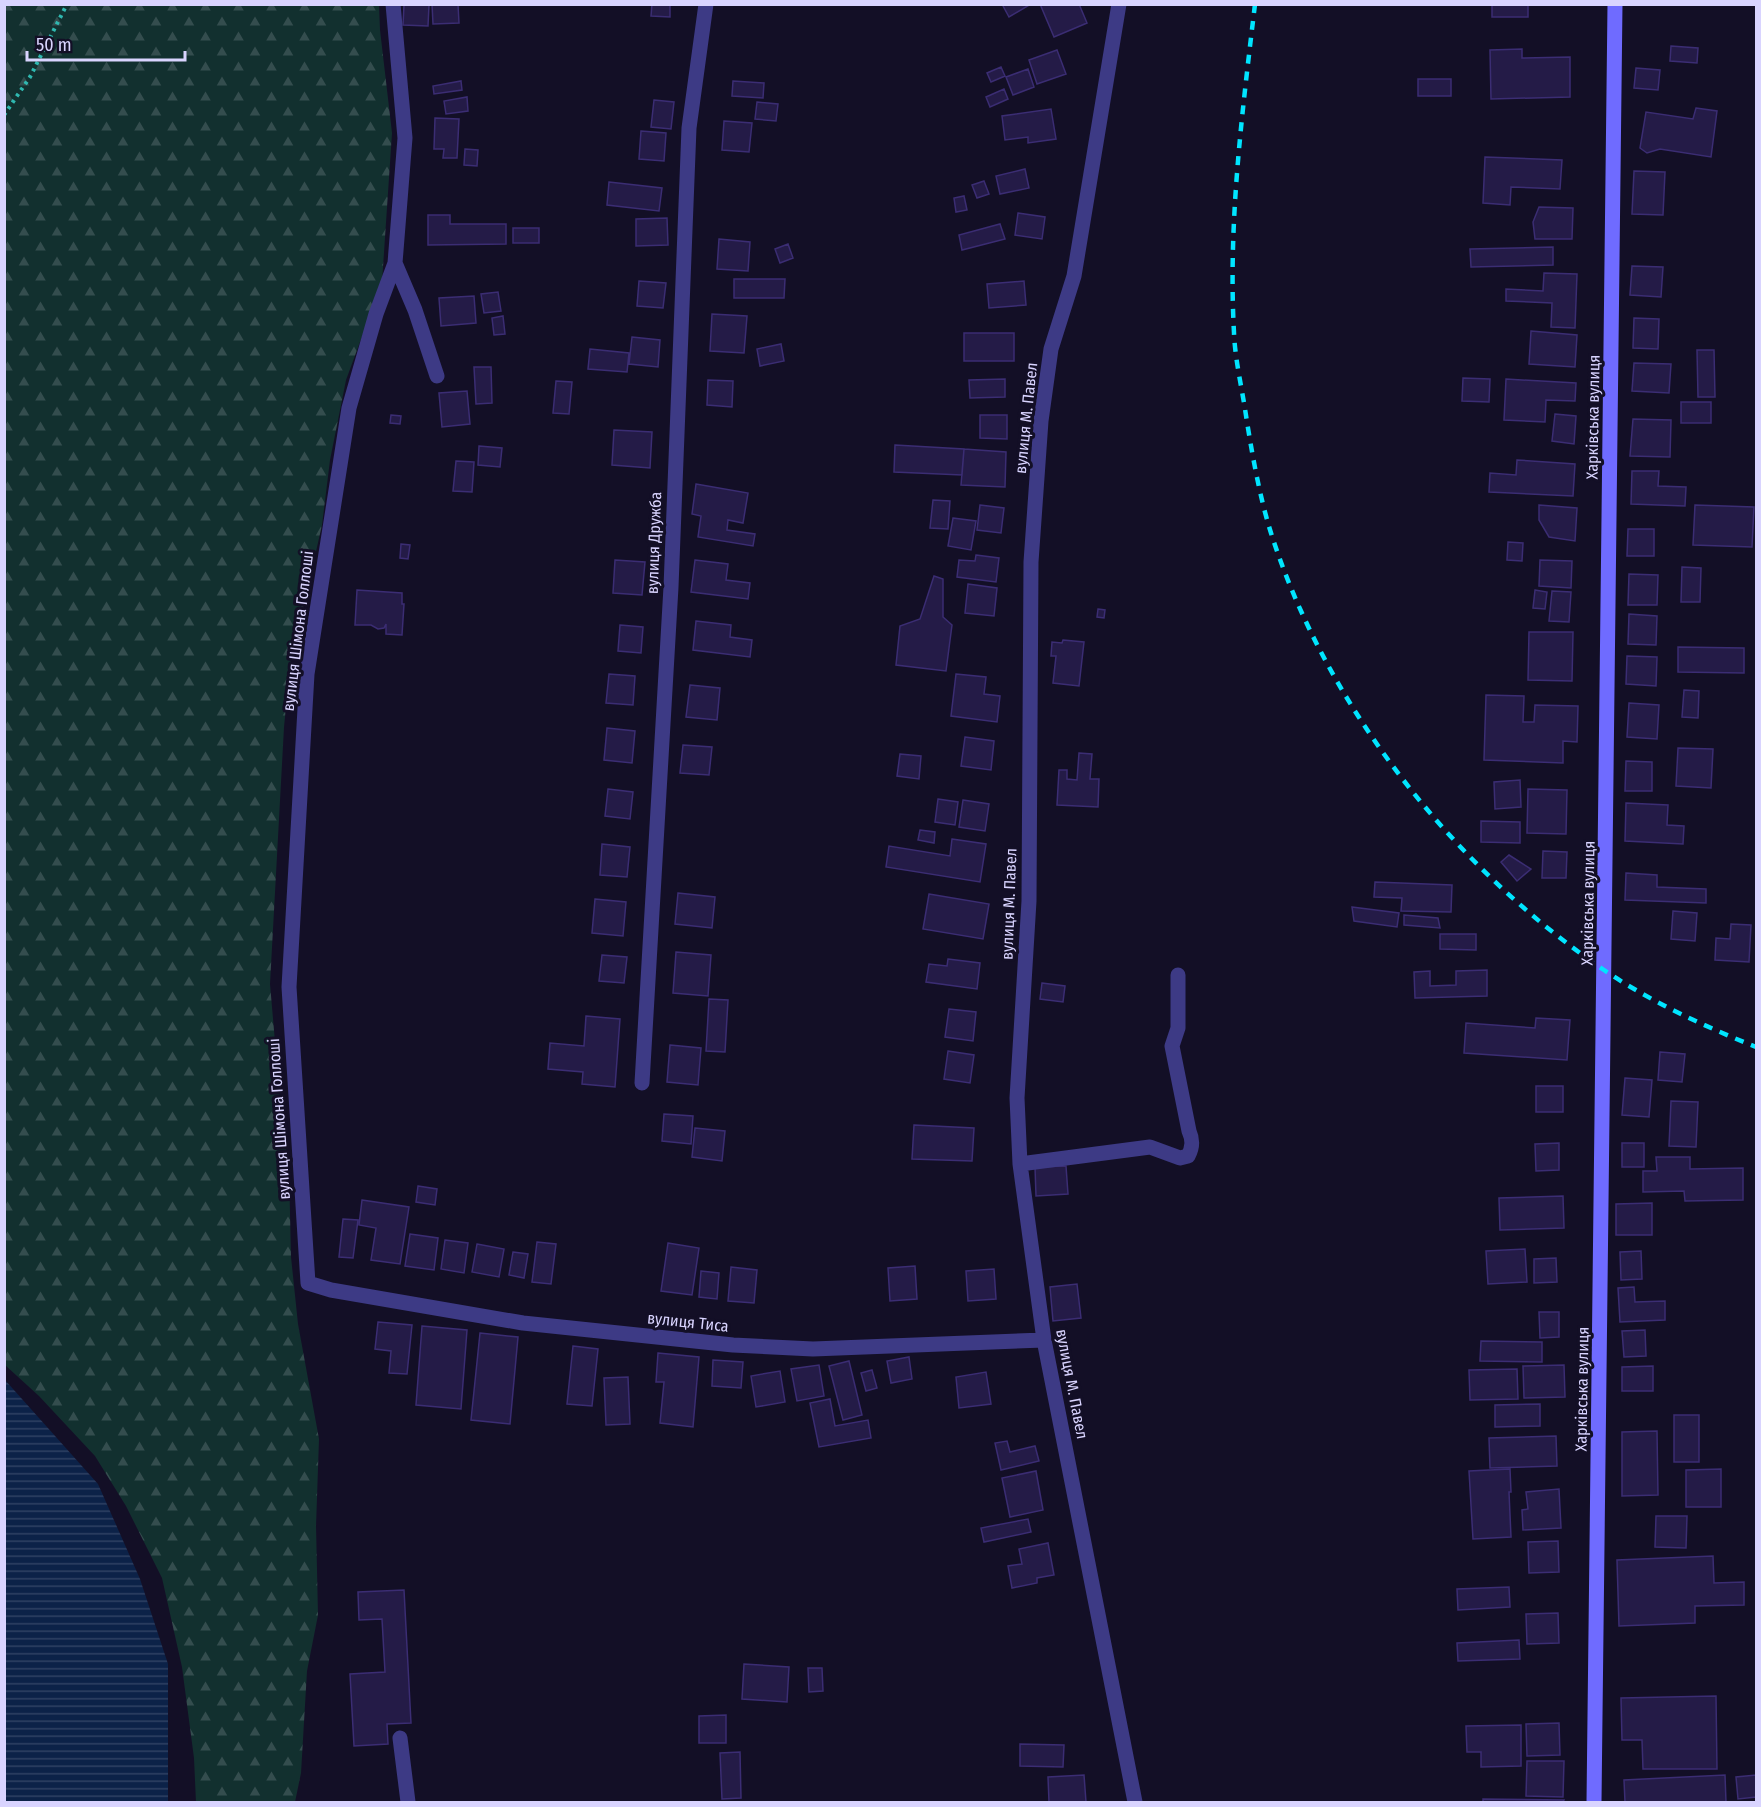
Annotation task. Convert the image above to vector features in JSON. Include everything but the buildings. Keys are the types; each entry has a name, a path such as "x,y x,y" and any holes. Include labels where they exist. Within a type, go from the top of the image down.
{"street":[{"name":"вулиця Шімона Голлоші","path":"332,1290 308,1283 289,987 307,674 349,408 376,314 395,263 405,138 393,4"},
{"name":"вулиця Дружба","path":"642,1083 671,587 689,128 706,4"},
{"name":"вулиця М. Павел","path":"1119,4 1074,276 1052,349 1041,421 1031,562 1029,901 1017,1098 1020,1164 1044,1340 1135,1803"},
{"name":"Харківська вулиця","path":"1594,1803 1615,4"},
{"path":"395,263 415,310 437,376"},
{"path":"1020,1164 1150,1148 1180,1158 1188,1156 1192,1138 1172,1046 1178,1028 1178,975"},
{"name":"вулиця Тиса","path":"332,1290 523,1323 733,1345 813,1349 1044,1340"},
{"path":"400,1738 408,1803"}],"path":[{"path":"4,115 30,77 67,4"}],"green space":[{"path":"4,5 379,5 392,133 382,282 346,380 330,460 322,525 290,666 284,727 270,984 281,1112 289,1170 291,1257 298,1324 319,1439 316,1526 318,1615 307,1671 301,1773 295,1802 196,1802 194,1758 182,1667 162,1578 126,1506 95,1456 39,1396 5,1365"}],"water":[{"path":"5,1380 98,1484 140,1579 168,1664 168,1802 5,1802"}],"railway":[{"path":"1255,4 1241,127 1235,210 1233,292 1237,361 1256,471 1271,533 1295,597 1325,660 1361,720 1402,778 1447,833 1496,883 1549,929 1622,982 1678,1013 1756,1047"}]}
